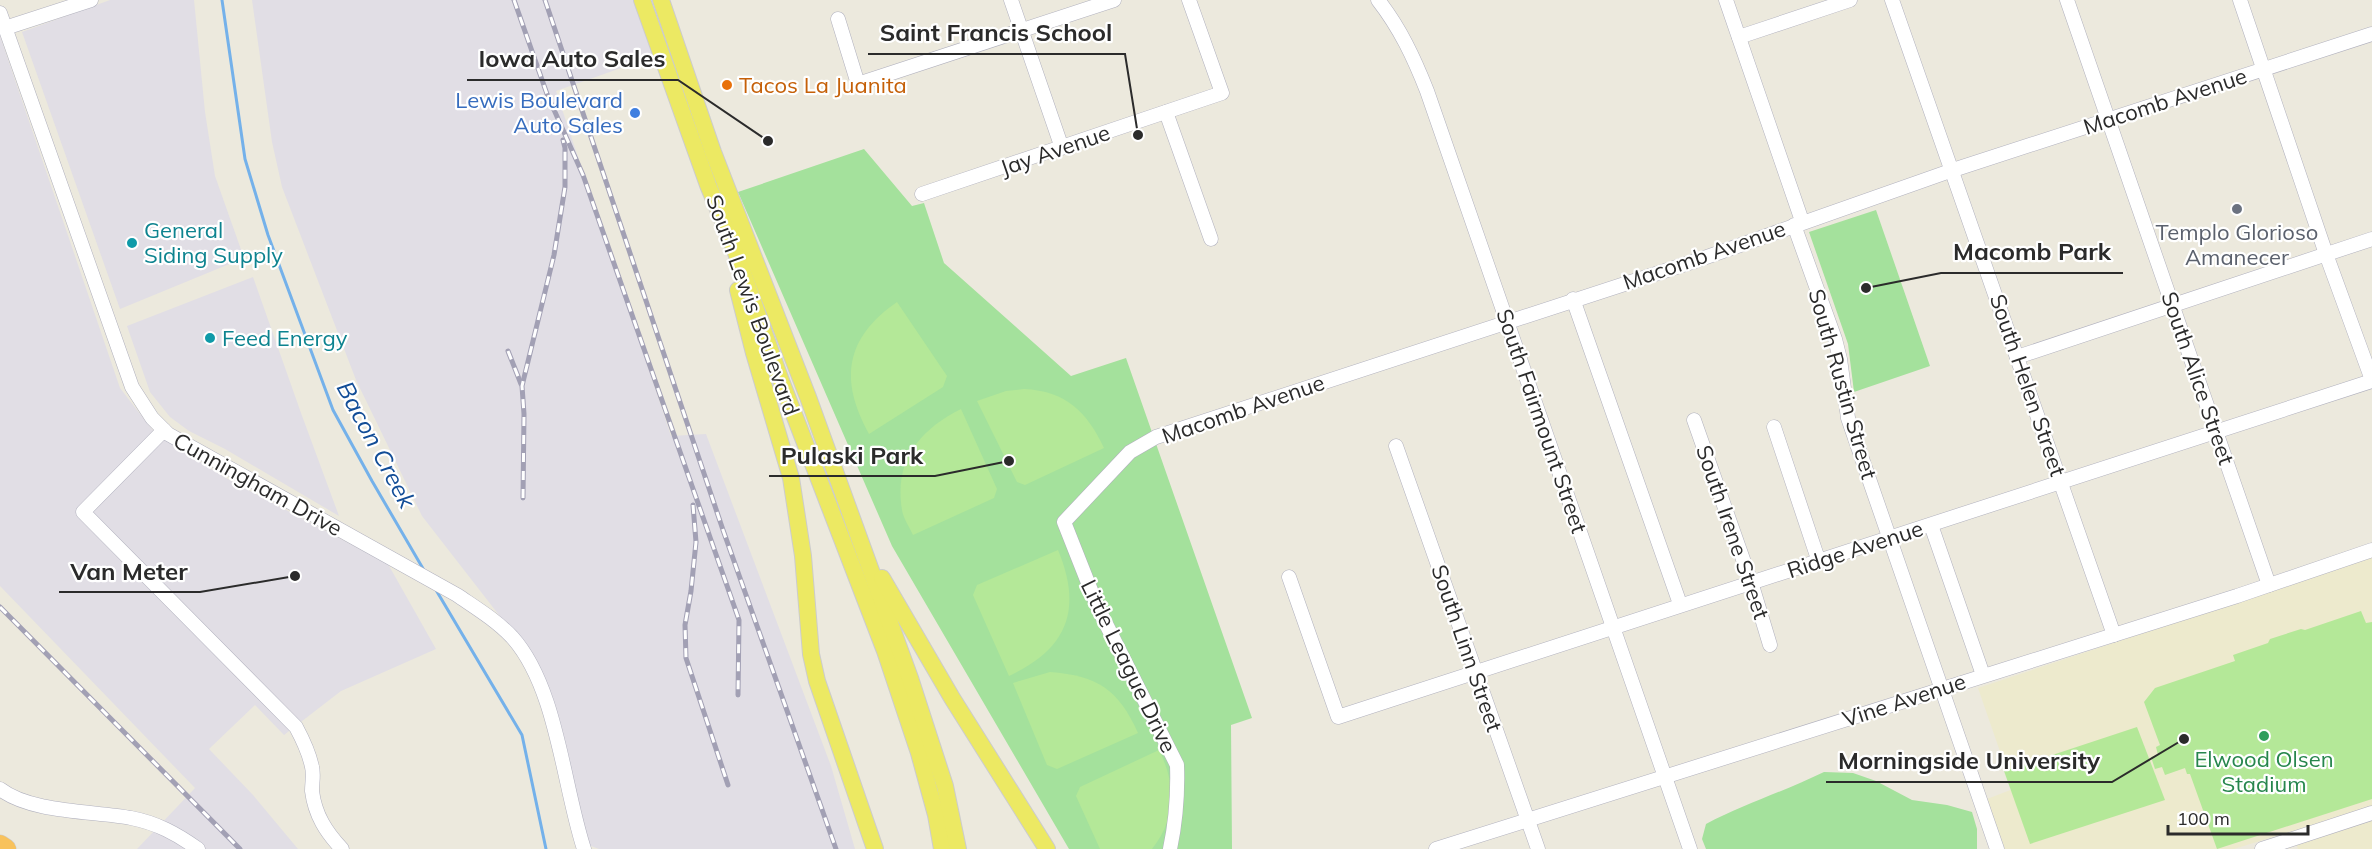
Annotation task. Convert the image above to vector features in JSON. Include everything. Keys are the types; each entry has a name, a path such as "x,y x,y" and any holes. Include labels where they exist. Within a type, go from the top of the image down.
{"highway":[{"path":"0,845 6,849"}],"main road":[{"name":"South Lewis Boulevard","path":"642,0 780,378 889,662 919,753 936,815 942,849"},
{"name":"South Lewis Boulevard","path":"661,0 713,152 808,397 926,725 945,786 958,849"},
{"path":"708,185 754,354 791,478 803,556 809,643 817,681 875,849"},
{"path":"852,519 916,638 1047,849"}],"street":[{"path":"5,28 91,0"},
{"path":"1011,0 1062,148"},
{"path":"838,19 858,84 1114,0"},
{"name":"Jay Avenue","path":"922,194 1222,93 1189,0"},
{"name":"South Fairmount Street","path":"1378,0 1396,23 1413,55 1690,849"},
{"name":"South Rustin Street","path":"1726,0 1835,339 1848,418 1997,849"},
{"path":"1739,37 1850,0"},
{"name":"South Helen Street","path":"1892,0 2114,635"},
{"name":"South Alice Street","path":"2067,0 2269,585"},
{"path":"2240,0 2326,254 2372,380"},
{"name":"Cunningham Drive","path":"0,13 132,387 152,418 164,430 238,474 457,595 491,618 512,637 525,654 541,687 584,849"},
{"name":"Macomb Avenue","path":"1064,522 1130,452 1156,437 1698,260 1953,170 2372,34"},
{"path":"1166,112 1211,239"},
{"path":"2017,357 2372,239"},
{"path":"1573,299 1680,604"},
{"name":"Ridge Avenue","path":"1289,577 1338,717 1680,604 1819,562 2062,483 2372,380"},
{"name":"South Irene Street","path":"1694,420 1751,582 1770,645"},
{"path":"1774,427 1819,562"},
{"path":"164,430 83,512 296,727 308,750 313,769 312,791 320,820 329,836 342,849"},
{"name":"South Linn Street","path":"1396,446 1538,849"},
{"name":"Little League Drive","path":"1064,522 1098,608 1177,765 1176,823 1170,849"},
{"path":"1931,525 1983,675"},
{"name":"Vine Avenue","path":"1436,849 2114,635 2372,550"},
{"path":"0,789 43,806 131,818 155,824 175,832 198,849"},
{"path":"2262,849 2292,844 2372,813"}],"shaded area":[{"path":"110,0 194,0 205,112 215,176 244,258 120,309 22,32"},
{"path":"252,0 635,0 655,56 556,91 671,436 706,434 831,766 855,849 599,849 586,844 533,659 422,516 356,380 282,187 272,142"},
{"path":"0,36 120,388 154,432 224,477 388,564 436,649 341,691 284,735 255,705 209,749 253,795 298,849 137,849 195,788 0,586"},
{"path":"253,277 339,516 225,449 189,431 170,417 150,392 127,326"},
{"path":"2372,557 2372,849 2298,849 2292,831 2234,849 2005,849 1987,799 2013,789 1978,688"}],"green space":[{"path":"864,149 912,206 924,203 944,263 1071,376 1126,358 1252,718 1231,725 1232,849 1069,849 892,546 738,192"},
{"path":"1876,210 1930,366 1854,392 1848,344 1809,232"},
{"path":"897,302 947,376 943,387 869,434 853,396 852,361 857,345 866,330"},
{"path":"1024,389 1052,394 1073,406 1090,424 1104,448 1025,485 1017,482 977,401 1006,391"},
{"path":"961,409 997,489 994,498 913,535 902,510 902,476 906,462 922,437 946,417"},
{"path":"1058,550 1069,591 1069,609 1065,625 1057,640 1045,653 1009,676 973,595 977,585"},
{"name":"Elwood Olsen Stadium","path":"2361,611 2366,623 2372,622 2372,799 2217,849 2190,774 2187,774 2185,768 2165,775 2162,767 2155,769 2151,757 2158,755 2156,747 2160,745 2144,702 2155,688 2235,661 2233,655 2268,643 2270,639"},
{"path":"1050,672 1094,681 1114,695 1123,705 1138,733 1057,769 1047,765 1013,683"},
{"path":"2137,727 2165,800 2030,844 2004,771"},
{"path":"1159,750 1169,775 1171,788 1170,813 1160,837 1152,849 1100,849 1076,796 1080,787"},
{"path":"1824,772 1853,773 1876,781 1912,800 1947,805 1972,812 1977,829 1977,849 1706,849 1702,839 1706,824"}],"waterway":[{"name":"Bacon Creek","path":"222,0 245,159 268,235 333,410 425,572"},
{"name":"Bacon Creek","path":"436,590 522,735 546,849"}],"railway":[{"path":"514,0 547,94 583,175 739,620 738,695"},
{"path":"545,0 723,530 836,849"},
{"path":"523,498 522,386 554,255 565,187 563,140"},
{"path":"508,351 521,384"},
{"path":"693,505 696,542 685,625 686,658 728,785"},
{"path":"0,607 240,849"}],"place":[{"name":"Tacos La Juanita","path":"727,85"},
{"name":"Lewis Boulevard Auto Sales","path":"635,113"},
{"name":"Saint Francis School","path":"1138,135"},
{"name":"Iowa Auto Sales","path":"768,141"},
{"name":"Templo Glorioso Amanecer","path":"2237,209"},
{"name":"General Siding Supply","path":"132,243"},
{"name":"Macomb Park","path":"1866,288"},
{"name":"Feed Energy","path":"210,338"},
{"name":"Pulaski Park","path":"1009,461"},
{"name":"Van Meter","path":"295,576"},
{"name":"Elwood Olsen Stadium","path":"2264,736"},
{"name":"Morningside University","path":"2184,739"}]}
